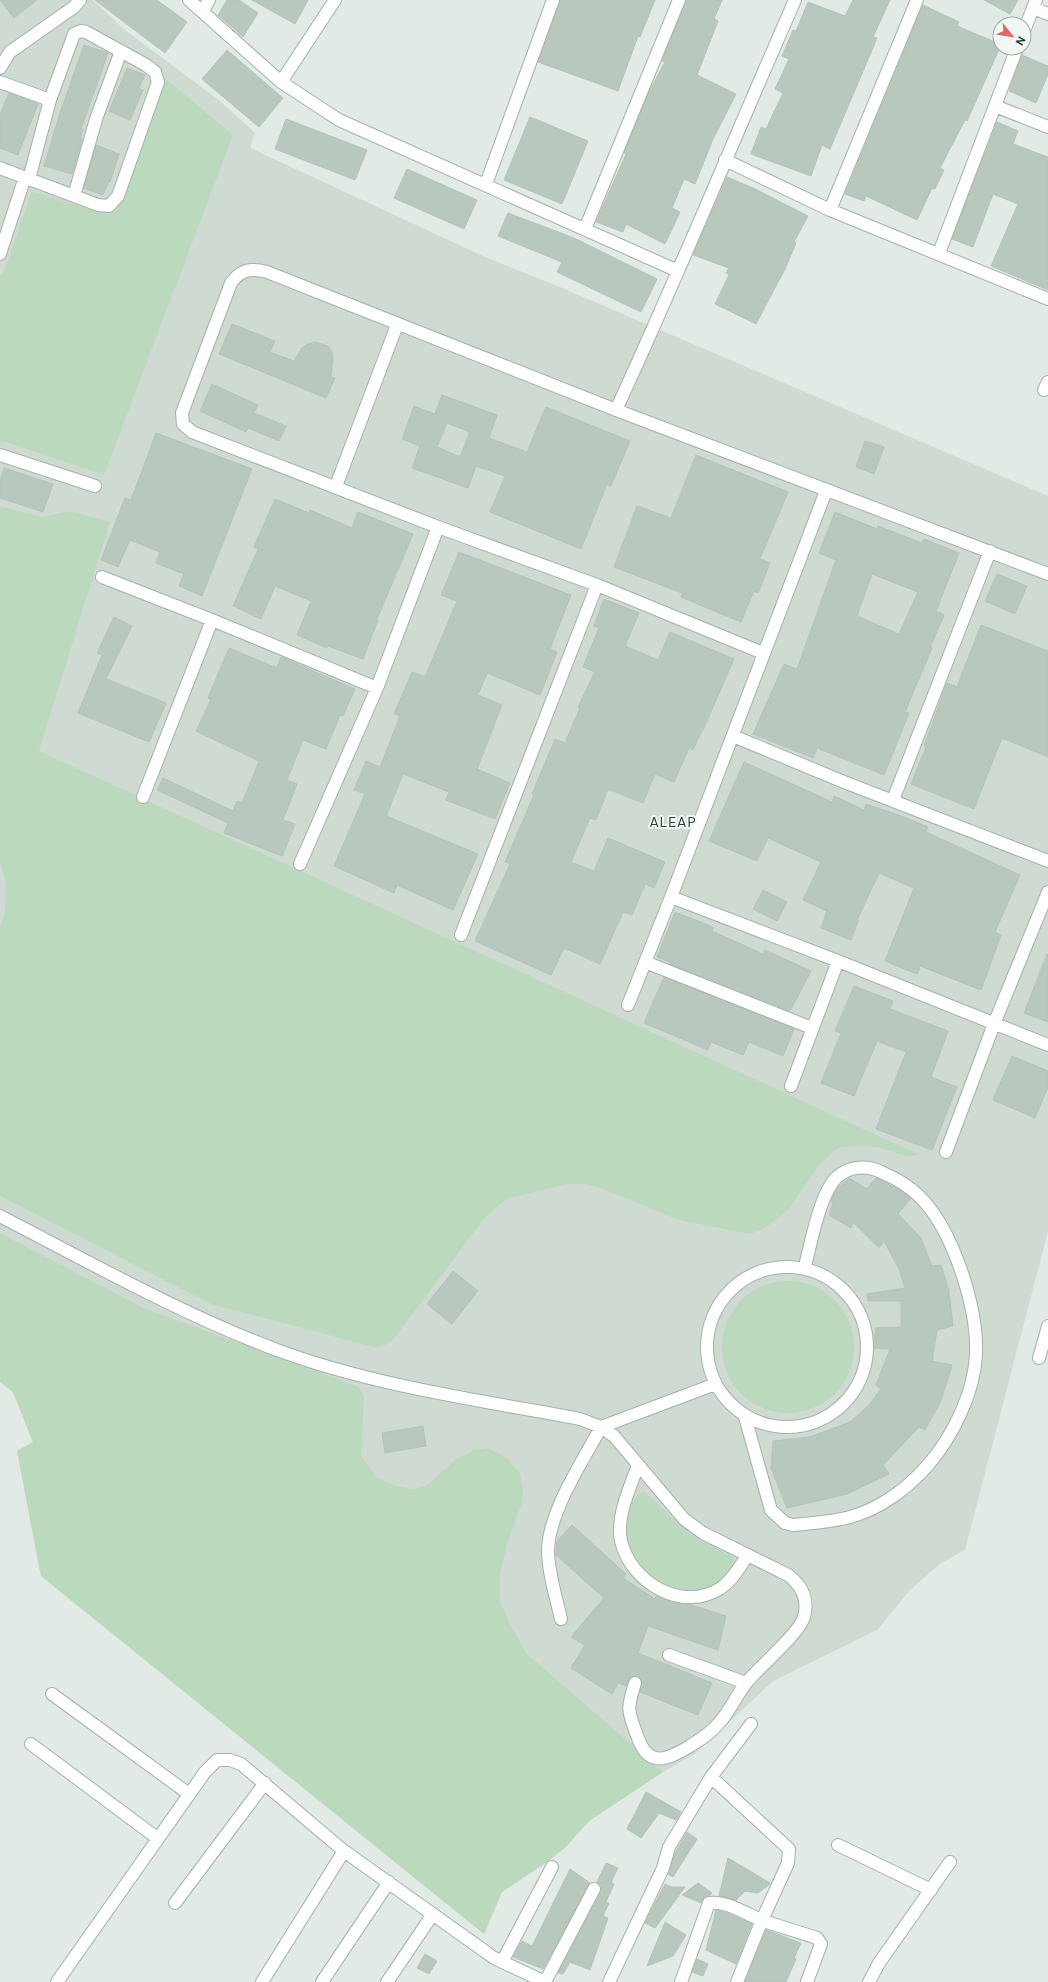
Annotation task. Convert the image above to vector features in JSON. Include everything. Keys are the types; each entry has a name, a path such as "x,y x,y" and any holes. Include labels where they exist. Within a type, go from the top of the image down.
{"street":[{"path":"0,68 10,52 74,8 80,0"},
{"path":"189,0 281,82 339,120 486,184 678,272"},
{"path":"203,11 209,0"},
{"path":"281,82 335,0"},
{"path":"486,184 553,0"},
{"path":"584,229 679,0"},
{"path":"616,410 678,272 795,0"},
{"path":"830,210 917,0"},
{"path":"1030,16 1034,4 1048,14"},
{"path":"0,168 27,178 98,205 109,206 118,196 158,82 155,72 146,65 86,32 76,33 50,100 27,178 0,254"},
{"path":"74,196 96,119 121,51"},
{"path":"938,253 1014,56"},
{"path":"0,82 50,100"},
{"path":"995,106 1048,127"},
{"path":"725,160 830,210 1048,299"},
{"path":"763,653 597,585 438,527 336,486 196,434 183,424 182,413 231,283 236,275 246,270 255,269 826,491 990,551 1048,574"},
{"path":"336,486 397,325"},
{"path":"0,455 95,486"},
{"path":"628,1005 671,897 826,491"},
{"path":"300,864 376,688 438,527"},
{"path":"893,800 990,551"},
{"path":"102,577 212,620 376,688"},
{"path":"461,935 597,585"},
{"path":"143,797 212,620"},
{"path":"733,736 844,782 1048,861"},
{"path":"946,1152 994,1024 1048,892"},
{"path":"671,897 838,961 1048,1045"},
{"path":"791,1086 838,961"},
{"path":"645,962 812,1028"},
{"path":"745,1417 771,1510 785,1524 793,1525 850,1517 895,1496 921,1473 942,1448 963,1406 971,1382 976,1356 972,1303 949,1240 939,1223 919,1196 896,1178 873,1168 854,1168 837,1176 826,1192 805,1266"},
{"path":"0,1216 169,1304 278,1350 355,1374 580,1419 601,1427 614,1436 684,1519 703,1533 788,1575 798,1582 804,1592 806,1606 804,1618 798,1629 746,1683 728,1712 708,1734 674,1756 664,1759 656,1759 649,1756 642,1748 628,1707 635,1683"},
{"path":"783,1266 805,1266 832,1279 850,1296 863,1318 868,1343 865,1368 857,1389 844,1405 834,1413 809,1424 786,1426 763,1425 745,1417 726,1403 713,1385 708,1357 709,1329 719,1304 736,1284 758,1271 783,1266"},
{"path":"1039,1358 1048,1326"},
{"path":"561,1619 550,1566 549,1534 554,1517 601,1427 713,1385"},
{"path":"638,1465 624,1504 621,1524 621,1541 635,1570 645,1581 661,1590 681,1597 696,1597 715,1591 730,1580 748,1555"},
{"path":"669,1655 746,1683"},
{"path":"52,1694 189,1794"},
{"path":"609,1982 662,1868 669,1848 711,1777 751,1724"},
{"path":"31,1744 158,1838"},
{"path":"57,1982 204,1772 217,1760 230,1760 241,1764 344,1851 482,1950 502,1962 545,1982 594,1889"},
{"path":"711,1777 789,1849 788,1863 762,1920 737,1982"},
{"path":"175,1903 265,1783"},
{"path":"838,1845 931,1890"},
{"path":"262,1982 344,1851"},
{"path":"869,1982 879,1963 950,1862"},
{"path":"502,1962 552,1867"},
{"path":"322,1982 389,1882"},
{"path":"681,1982 709,1903 718,1902 729,1905 762,1920 817,1938 821,1944 807,1982"},
{"path":"387,1982 433,1914"}],"shaded area":[{"path":"0,0 93,0 125,30 220,101 255,133 250,148 485,257 555,285 1048,496 1048,1231 965,1550 941,1563 910,1590 877,1630 773,1681 696,1753 663,1772 589,1821 547,1862 502,1892 484,1934 41,1576 17,1451 33,1442 13,1392 0,1382"}],"green space":[{"path":"161,75 233,135 104,475 0,440 0,276 4,271 32,191 104,214 115,211 122,199"},
{"path":"0,506 41,517 74,512 110,522 39,751 918,1154 910,1157 881,1148 865,1145 838,1148 821,1163 788,1210 765,1228 750,1234 679,1220 587,1184 567,1184 509,1198 500,1204 482,1221 394,1339 385,1345 374,1347 211,1304 0,1196 0,926 5,910 6,886 0,862"},
{"path":"0,1233 146,1309 359,1387 364,1397 361,1455 377,1478 396,1486 413,1489 426,1486 455,1460 474,1450 489,1448 508,1459 520,1474 523,1490 522,1502 506,1548 500,1575 500,1602 511,1626 526,1653 663,1772 589,1821 566,1847 547,1862 502,1892 484,1934 41,1576 17,1451 33,1442 13,1392 0,1382"},
{"path":"794,1281 813,1286 825,1292 835,1300 843,1310 849,1322 853,1334 853,1360 849,1372 843,1384 835,1394 825,1402 813,1408 801,1412 782,1413 763,1408 751,1402 741,1394 733,1384 727,1372 723,1360 722,1341 727,1322 733,1310 741,1300 751,1292 763,1286 775,1282"},
{"path":"642,1492 645,1492 690,1534 733,1557 733,1567 726,1575 708,1587 691,1590 677,1590 665,1587 645,1574 632,1553 626,1528 626,1517 629,1507 634,1499"}],"building":[{"path":"0,0 37,0 14,18"},
{"path":"95,0 157,0 187,22 165,53"},
{"path":"227,0 239,0 258,13 243,37 218,15"},
{"path":"252,0 308,0 295,24"},
{"path":"561,0 655,0 640,37 638,36 618,91 538,62"},
{"path":"686,0 722,0 714,19 718,21 697,75 736,94 713,139 695,184 684,179 672,208 680,212 665,244 626,224 623,232 596,222 626,154 624,153 649,92 665,62 662,61"},
{"path":"853,0 890,0 873,37 877,38 830,149 822,145 811,176 751,154 761,127 766,129 783,93 775,89 789,59 782,56 793,30 796,31 808,2 845,16"},
{"path":"984,0 1018,0 1010,14"},
{"path":"923,5 959,22 957,26 992,41 992,56 996,56 967,121 965,120 940,168 944,170 935,189 932,188 917,220 866,196 864,201 845,194"},
{"path":"84,45 108,53 81,129 83,130 80,138 82,139 72,174 44,166 60,113"},
{"path":"227,50 283,98 259,127 202,79"},
{"path":"1022,56 1048,66 1048,74 1036,103 1009,91"},
{"path":"127,68 145,75 139,88 143,90 130,120 109,111"},
{"path":"9,93 38,104 18,155 0,148 0,115"},
{"path":"530,117 588,141 562,204 504,180"},
{"path":"286,119 367,150 355,180 275,149"},
{"path":"997,122 1018,131 1013,144 1048,157 1048,290 991,266 1018,204 993,194 973,247 952,239"},
{"path":"96,145 119,154 110,182 109,181 103,195 84,188"},
{"path":"407,169 477,200 464,229 394,198"},
{"path":"727,177 753,188 808,216 794,242 796,243 785,269 756,324 715,304 729,275 726,273 729,268 693,255"},
{"path":"508,213 574,238 657,279 641,312 557,272 562,262 498,236"},
{"path":"232,324 275,341 270,352 294,361 302,348 308,344 315,342 328,346 332,352 333,359 331,376 335,378 326,398 219,354"},
{"path":"212,384 258,405 254,413 286,426 279,441 248,428 246,432 200,411"},
{"path":"442,395 497,415 489,438 527,452 546,407 630,441 611,486 607,484 581,549 490,512 505,476 476,466 468,488 412,468 420,446 402,439 414,406 435,414","holes":["447,423 470,432 460,457 437,447"]},
{"path":"156,433 252,469 202,596 179,586 184,574 156,563 160,552 130,540 118,567 101,560 125,498 131,500"},
{"path":"865,441 884,447 874,474 856,467"},
{"path":"696,455 788,492 760,559 770,563 758,593 754,591 741,622 681,597 682,593 614,567 637,506 671,518"},
{"path":"4,468 53,484 43,512 0,498 0,481"},
{"path":"275,499 309,513 310,510 352,528 358,512 413,534 377,619 378,620 363,659 328,646 327,648 297,635 311,601 275,586 261,619 233,606 258,549 254,547"},
{"path":"835,512 877,529 878,526 922,543 924,539 959,553 936,611 944,615 905,712 909,713 884,775 817,748 813,758 753,734 784,664 797,669 836,560 819,553","holes":["872,574 918,592 899,634 857,616"]},
{"path":"459,552 571,595 550,649 557,652 540,695 487,673 478,695 502,705 477,769 510,783 495,819 446,800 449,792 403,774 386,816 478,854 453,910 397,885 394,893 334,866 365,794 354,790 366,761 380,767 400,716 394,714 412,672 425,677 457,601 441,595"},
{"path":"997,574 1027,586 1015,614 985,601"},
{"path":"604,599 639,613 625,646 658,660 670,632 734,659 703,730 693,750 689,748 674,782 655,774 643,803 608,789 596,820 590,818 571,862 594,871 608,838 665,862 654,888 645,884 632,915 623,912 600,964 564,948 551,975 475,941 510,864 505,862 534,795 532,794 555,739 565,743 580,708 578,707 595,672 583,667 599,628 594,626"},
{"path":"114,617 132,626 106,679 166,703 149,742 78,713 102,655 97,653"},
{"path":"981,625 1048,651 1048,757 1002,738 974,809 911,784 926,747 924,746 947,683 957,687"},
{"path":"229,648 277,668 281,657 355,689 343,716 340,715 326,749 303,740 287,780 297,784 283,820 295,824 282,856 224,833 228,823 157,790 163,778 233,811 237,801 242,803 259,761 196,731 211,699 208,698"},
{"path":"744,762 832,802 834,796 864,810 866,804 928,827 926,832 1020,875 995,932 1001,935 981,990 920,966 917,974 885,961 914,888 879,873 857,920 858,921 851,940 821,928 827,911 803,900 821,862 768,838 757,861 709,841"},
{"path":"763,890 787,902 777,921 753,909"},
{"path":"675,912 713,927 712,931 763,954 765,950 811,971 790,1011 669,964 670,962 657,957"},
{"path":"1048,954 1048,1022 1024,1013"},
{"path":"664,977 794,1029 783,1056 749,1042 743,1055 711,1042 708,1050 644,1023"},
{"path":"854,986 893,1001 890,1009 948,1031 931,1077 957,1087 932,1150 876,1129 906,1052 877,1041 854,1096 821,1083 841,1033 835,1031"},
{"path":"1012,1056 1048,1071 1048,1087 1035,1118 993,1100"},
{"path":"849,1178 867,1189 876,1178 911,1198 898,1214 921,1238 932,1266 941,1265 949,1291 953,1326 937,1330 932,1361 952,1365 941,1401 925,1430 919,1427 883,1465 889,1474 847,1494 787,1508 771,1468 773,1441 810,1437 850,1422 869,1405 881,1389 876,1385 890,1349 873,1348 876,1328 901,1327 901,1301 868,1301 867,1294 905,1288 899,1269 884,1241 879,1248 853,1222 851,1228 829,1215 833,1203 831,1202 837,1189"},
{"path":"453,1271 478,1291 452,1324 427,1304"},
{"path":"423,1426 426,1446 385,1453 382,1433"},
{"path":"572,1525 626,1574 623,1578 655,1599 656,1596 672,1602 691,1605 726,1616 718,1650 648,1626 638,1653 712,1683 698,1715 640,1692 642,1682 638,1676 630,1677 626,1686 618,1683 612,1694 571,1668 585,1645 571,1637 604,1598 556,1555 557,1541"},
{"path":"646,1792 681,1812 676,1820 659,1813 641,1838 627,1829"},
{"path":"687,1832 697,1839 673,1877 668,1874 674,1855"},
{"path":"728,1858 770,1884 758,1893 745,1891 736,1900 719,1896"},
{"path":"606,1863 618,1868 611,1882 614,1884 606,1902 609,1903 603,1916 608,1918 590,1970 570,1962 563,1974 558,1973 601,1892 601,1885 597,1882"},
{"path":"570,1869 590,1883 543,1969 513,1957 522,1941 532,1946"},
{"path":"698,1883 712,1893 704,1897 701,1903 682,1895"},
{"path":"665,1884 671,1887 685,1887 655,1928 645,1923"},
{"path":"716,1910 728,1913 752,1924 736,1964 706,1950"},
{"path":"665,1922 686,1935 673,1956 647,1966"},
{"path":"766,1930 801,1943 794,1958 796,1959 786,1982 745,1982"},
{"path":"425,1954 437,1961 429,1974 417,1968"},
{"path":"697,1959 708,1964 703,1976 692,1972"}],"district":[{"name":"ALEAP","path":"673,822"}]}
